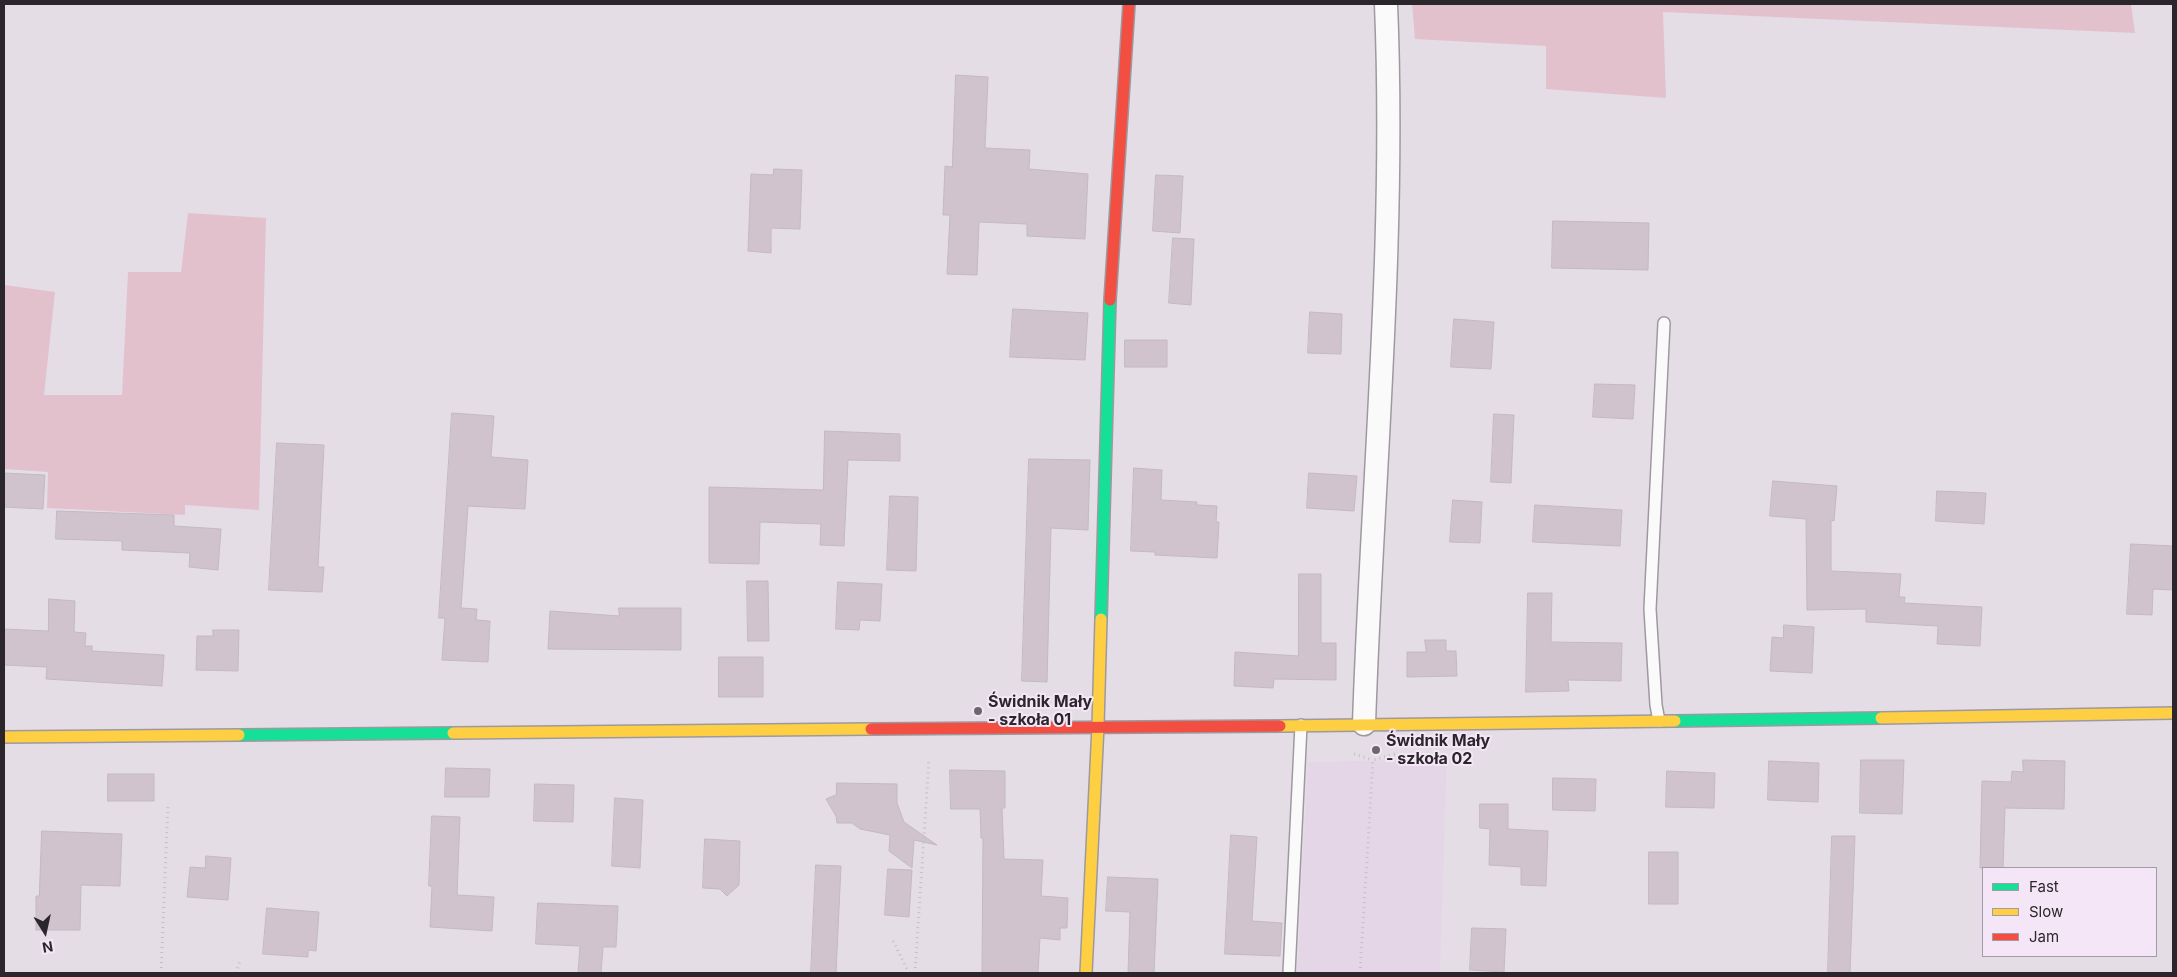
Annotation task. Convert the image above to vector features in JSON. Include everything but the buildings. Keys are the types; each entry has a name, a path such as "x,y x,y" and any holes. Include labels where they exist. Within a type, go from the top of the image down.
{"street":[{"path":"1086,973 1098,726 1111,262 1129,4"},
{"path":"1364,724 1384,336 1390,90 1386,4"},
{"path":"4,737 1659,722 2173,713"}],"lane":[{"path":"1659,722 1656,705 1650,609 1664,323"},
{"path":"1289,973 1301,725"}],"path":[{"path":"1350,753 1373,760 1398,752"},
{"path":"915,973 930,759"},
{"path":"1360,973 1373,760"},
{"path":"161,973 168,804"},
{"path":"893,941 909,973"},
{"path":"236,973 240,961"}],"shaded area":[{"path":"1412,4 2131,4 2135,33 1663,12 1666,98 1546,89 1546,46 1415,39"},
{"path":"188,213 266,218 259,510 185,505 185,515 47,508 48,472 4,469 4,285 55,292 44,395 122,395 128,272 181,272"},
{"path":"1447,759 1440,973 1297,973 1308,762"}],"traffic: fast":[{"path":"1101,619 1110,300"},
{"path":"1675,721 1881,718"},
{"path":"239,735 453,733"}],"traffic: slow":[{"path":"1086,973 1098,726 1101,619"},
{"path":"1881,718 2173,713"},
{"path":"1280,726 1675,721"},
{"path":"453,733 871,729"},
{"path":"4,737 239,735"}],"traffic: jam":[{"path":"1110,300 1129,4"},
{"path":"871,729 1280,726"}],"place":[{"name":"Świdnik Mały - szkoła 01","path":"978,711"},
{"name":"Świdnik Mały - szkoła 02","path":"1376,750"}]}
